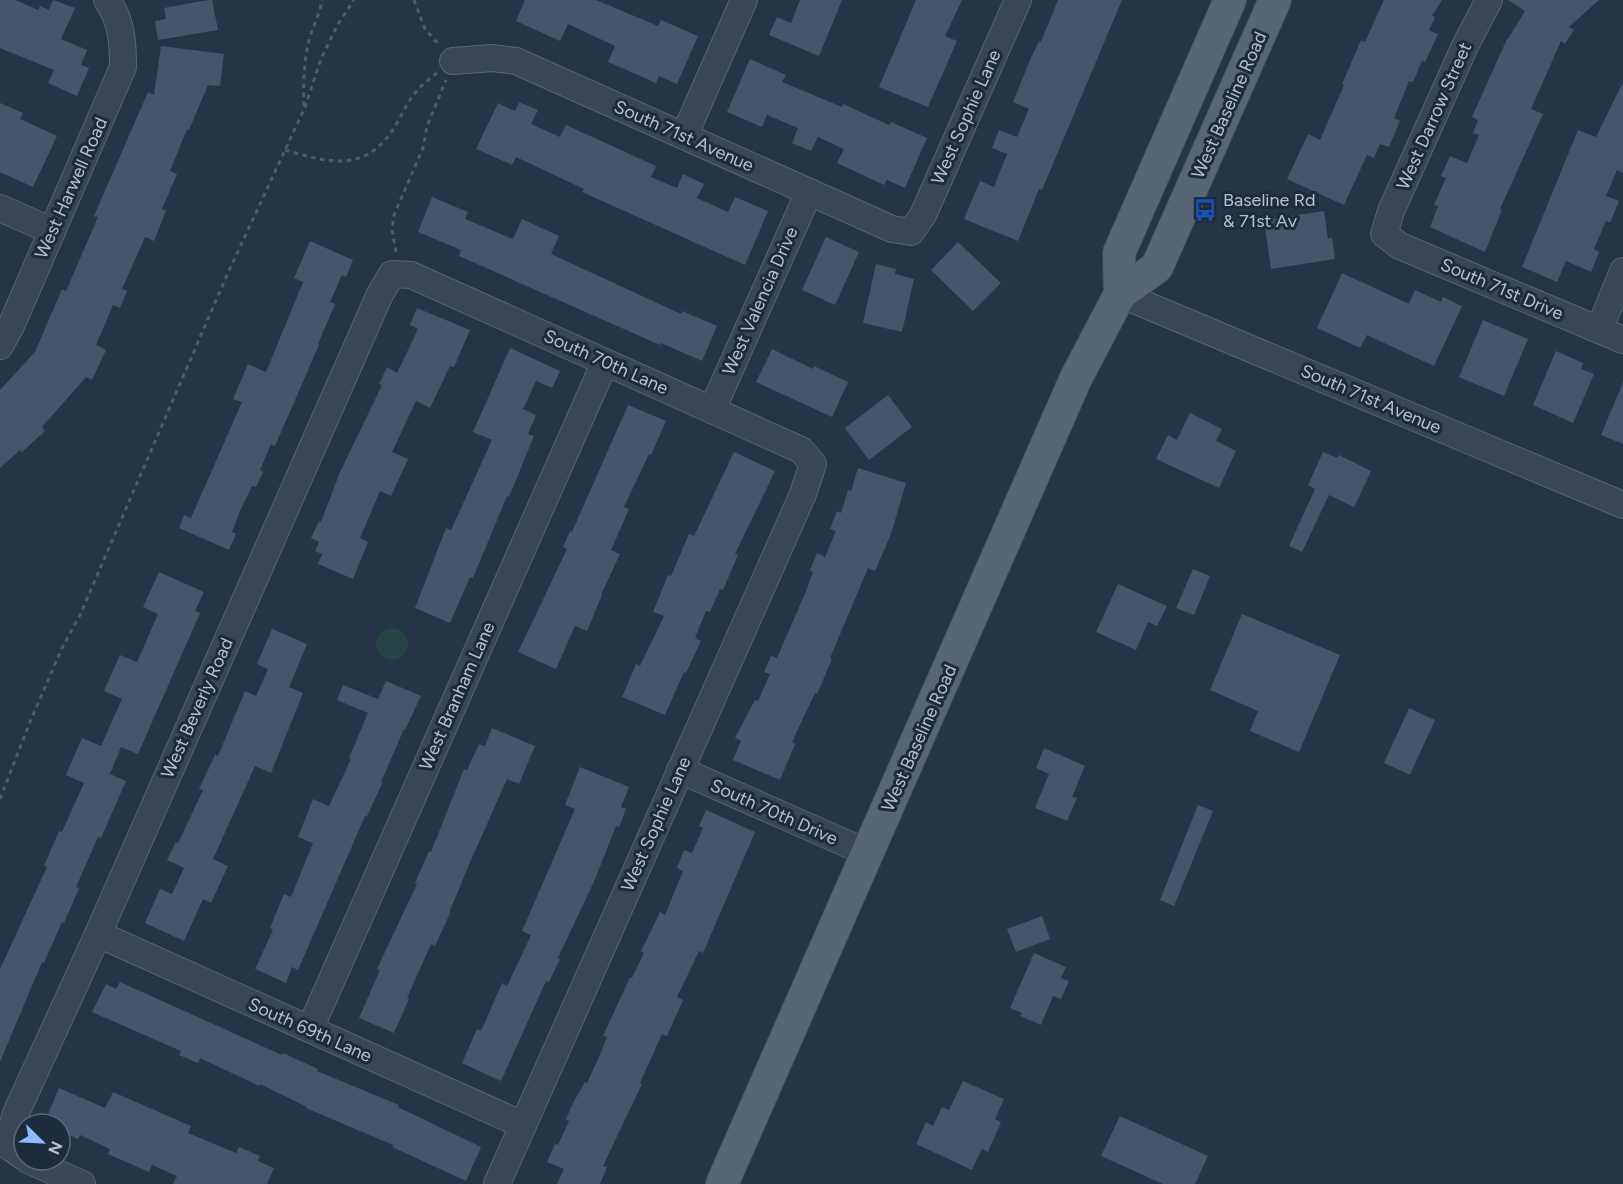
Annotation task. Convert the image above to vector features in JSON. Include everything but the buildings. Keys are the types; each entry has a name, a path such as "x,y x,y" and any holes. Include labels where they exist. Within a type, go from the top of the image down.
{"main road":[{"name":"West Baseline Road","path":"1120,294 1119,252 1230,0"},
{"name":"West Baseline Road","path":"722,1184 1076,378 1120,294 1157,267 1275,0"}],"street":[{"name":"West Harwell Road","path":"0,346 11,327 123,67 120,25 114,9 107,0"},
{"path":"684,136 744,0"},
{"name":"West Sophie Lane","path":"911,232 922,215 1018,0"},
{"name":"West Darrow Street","path":"1384,234 1391,211 1460,56 1489,0"},
{"name":"South 71st Avenue","path":"453,61 492,58 516,61 892,228 911,232"},
{"name":"West Valencia Drive","path":"712,410 809,192"},
{"path":"0,208 52,231"},
{"name":"South 71st Drive","path":"1384,234 1400,246 1623,340"},
{"path":"1599,330 1623,271"},
{"name":"South 70th Lane","path":"396,274 411,275 801,450 813,464"},
{"name":"West Beverly Road","path":"16,1112 98,934 380,294 396,274"},
{"name":"South 71st Avenue","path":"1120,294 1623,505"},
{"name":"West Branham Lane","path":"310,1029 605,362"},
{"name":"West Sophie Lane","path":"497,1184 803,494 813,464"},
{"name":"South 70th Drive","path":"680,770 868,853"},
{"name":"South 69th Lane","path":"98,934 523,1125"},
{"path":"55,1172 82,1184"}],"path":[{"path":"304,107 305,69 309,41 322,0"},
{"path":"0,799 62,648 80,615 257,206 304,107 321,59 338,24 354,0"},
{"path":"414,0 425,29 453,61"},
{"path":"285,150 335,162 358,160 379,147 397,123 414,93 453,61"},
{"path":"396,274 392,230 394,215 423,148 427,126 453,61"}],"green space":[{"path":"392,628 403,633 408,644 403,655 392,660 381,655 376,644 381,633"}],"place":[{"name":"Baseline Rd & 71st Av","path":"1205,210"}]}
